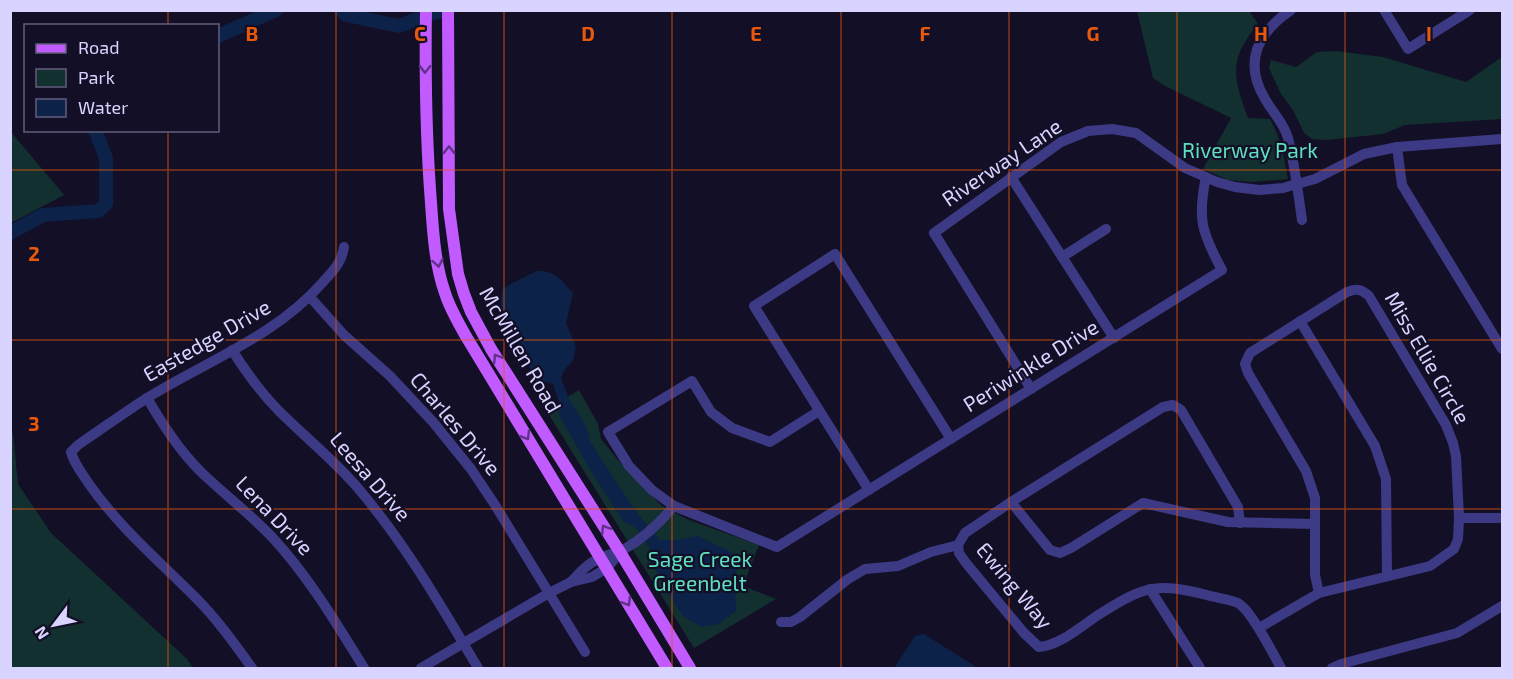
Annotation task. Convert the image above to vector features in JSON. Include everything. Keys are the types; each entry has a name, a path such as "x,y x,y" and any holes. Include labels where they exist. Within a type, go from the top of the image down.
{"main road":[{"name":"McMillen Road","path":"426,10 425,83 429,180 435,242 444,292 467,338 667,669"},
{"name":"McMillen Road","path":"448,10 449,209 458,274 471,312 491,349 620,552 690,669"}],"street":[{"path":"1384,10 1408,49 1470,10"},
{"path":"1285,12 1259,41 1254,63 1256,81 1288,137 1302,220"},
{"name":"Riverway Lane","path":"1031,389 934,233 1061,142 1088,131 1112,129 1136,133 1185,168 1235,188 1259,190 1283,188 1315,179 1364,154 1397,147 1503,139"},
{"path":"1397,147 1402,185 1503,349"},
{"path":"1011,177 1114,338"},
{"name":"Periwinkle Drive","path":"674,506 777,547 1222,270 1208,242 1202,223 1200,204 1206,177"},
{"path":"1062,257 1106,229"},
{"name":"Eastedge Drive","path":"252,669 228,633 197,598 116,519 74,462 71,452 147,398 274,326 310,297 337,267 343,256 344,247"},
{"path":"869,490 754,306 835,254 951,439"},
{"name":"Miss Ellie Circle","path":"1259,628 1319,593 1430,566 1454,549 1458,539 1456,456 1446,425 1369,296 1362,290 1355,289 1250,353 1245,364 1248,373 1306,471 1315,498 1316,575 1319,593"},
{"name":"Charles Drive","path":"310,297 344,335 390,376 433,422 471,469 585,652"},
{"path":"1300,321 1375,446 1386,479 1387,576"},
{"name":"Leesa Drive","path":"232,350 249,377 279,411 329,456 392,530 424,576 478,669"},
{"path":"421,669 571,582 584,567 604,563 637,542 655,528 674,506 652,490 629,466 608,432 692,381 711,412 732,428 770,442 819,411"},
{"name":"Lena Drive","path":"147,398 170,436 201,471 272,537 301,572 327,606 364,669"},
{"name":"Ewing Way","path":"1240,523 1238,507 1180,410 1173,405 1163,407 1011,502 965,533 958,545 959,553 966,563 1024,633 1039,646 1048,646 1140,591 1174,587 1239,604 1259,628 1281,669"},
{"path":"1011,502 1050,550 1060,553 1143,503 1240,523 1315,524"},
{"path":"1459,518 1500,518"},
{"path":"781,622 791,622 800,617 848,579 866,569 898,566 931,552 958,545"},
{"path":"1150,589 1200,669"},
{"path":"1332,669 1341,664 1457,633 1503,606"}],"green space":[{"name":"Riverway Park","path":"1137,11 1249,11 1258,24 1248,37 1238,59 1236,69 1239,91 1248,118 1270,119 1274,126 1288,179 1252,182 1228,180 1203,169 1231,118 1153,78"},
{"path":"1336,51 1383,57 1466,82 1502,57 1502,119 1405,125 1383,134 1327,140 1312,139 1304,133 1293,110 1281,94 1269,68 1271,60 1296,67 1317,52"},
{"path":"11,132 64,195 10,223"},
{"name":"Sage Creek Greenbelt","path":"579,390 598,424 601,439 622,465 662,506 689,520 759,545 743,586 776,599 694,648 546,410"},
{"path":"13,433 18,484 51,533 187,659 193,668 11,668 10,435"}],"water":[{"path":"537,271 554,275 573,293 566,323 576,347 573,361 565,369 561,378 569,399 587,428 590,441 632,505 660,540 698,536 731,552 738,558 735,577 736,611 719,624 702,627 684,617 668,594 655,568 649,547 636,528 623,521 559,415 559,403 553,384 538,380 509,334 501,311 503,288"},
{"path":"924,634 978,668 894,668 915,636"}],"waterway":[{"path":"219,36 276,10"},
{"path":"341,10 346,15 399,26 422,17"},
{"path":"430,14 447,10"},
{"path":"10,233 43,215 98,211 106,204 106,158 96,132"}]}
